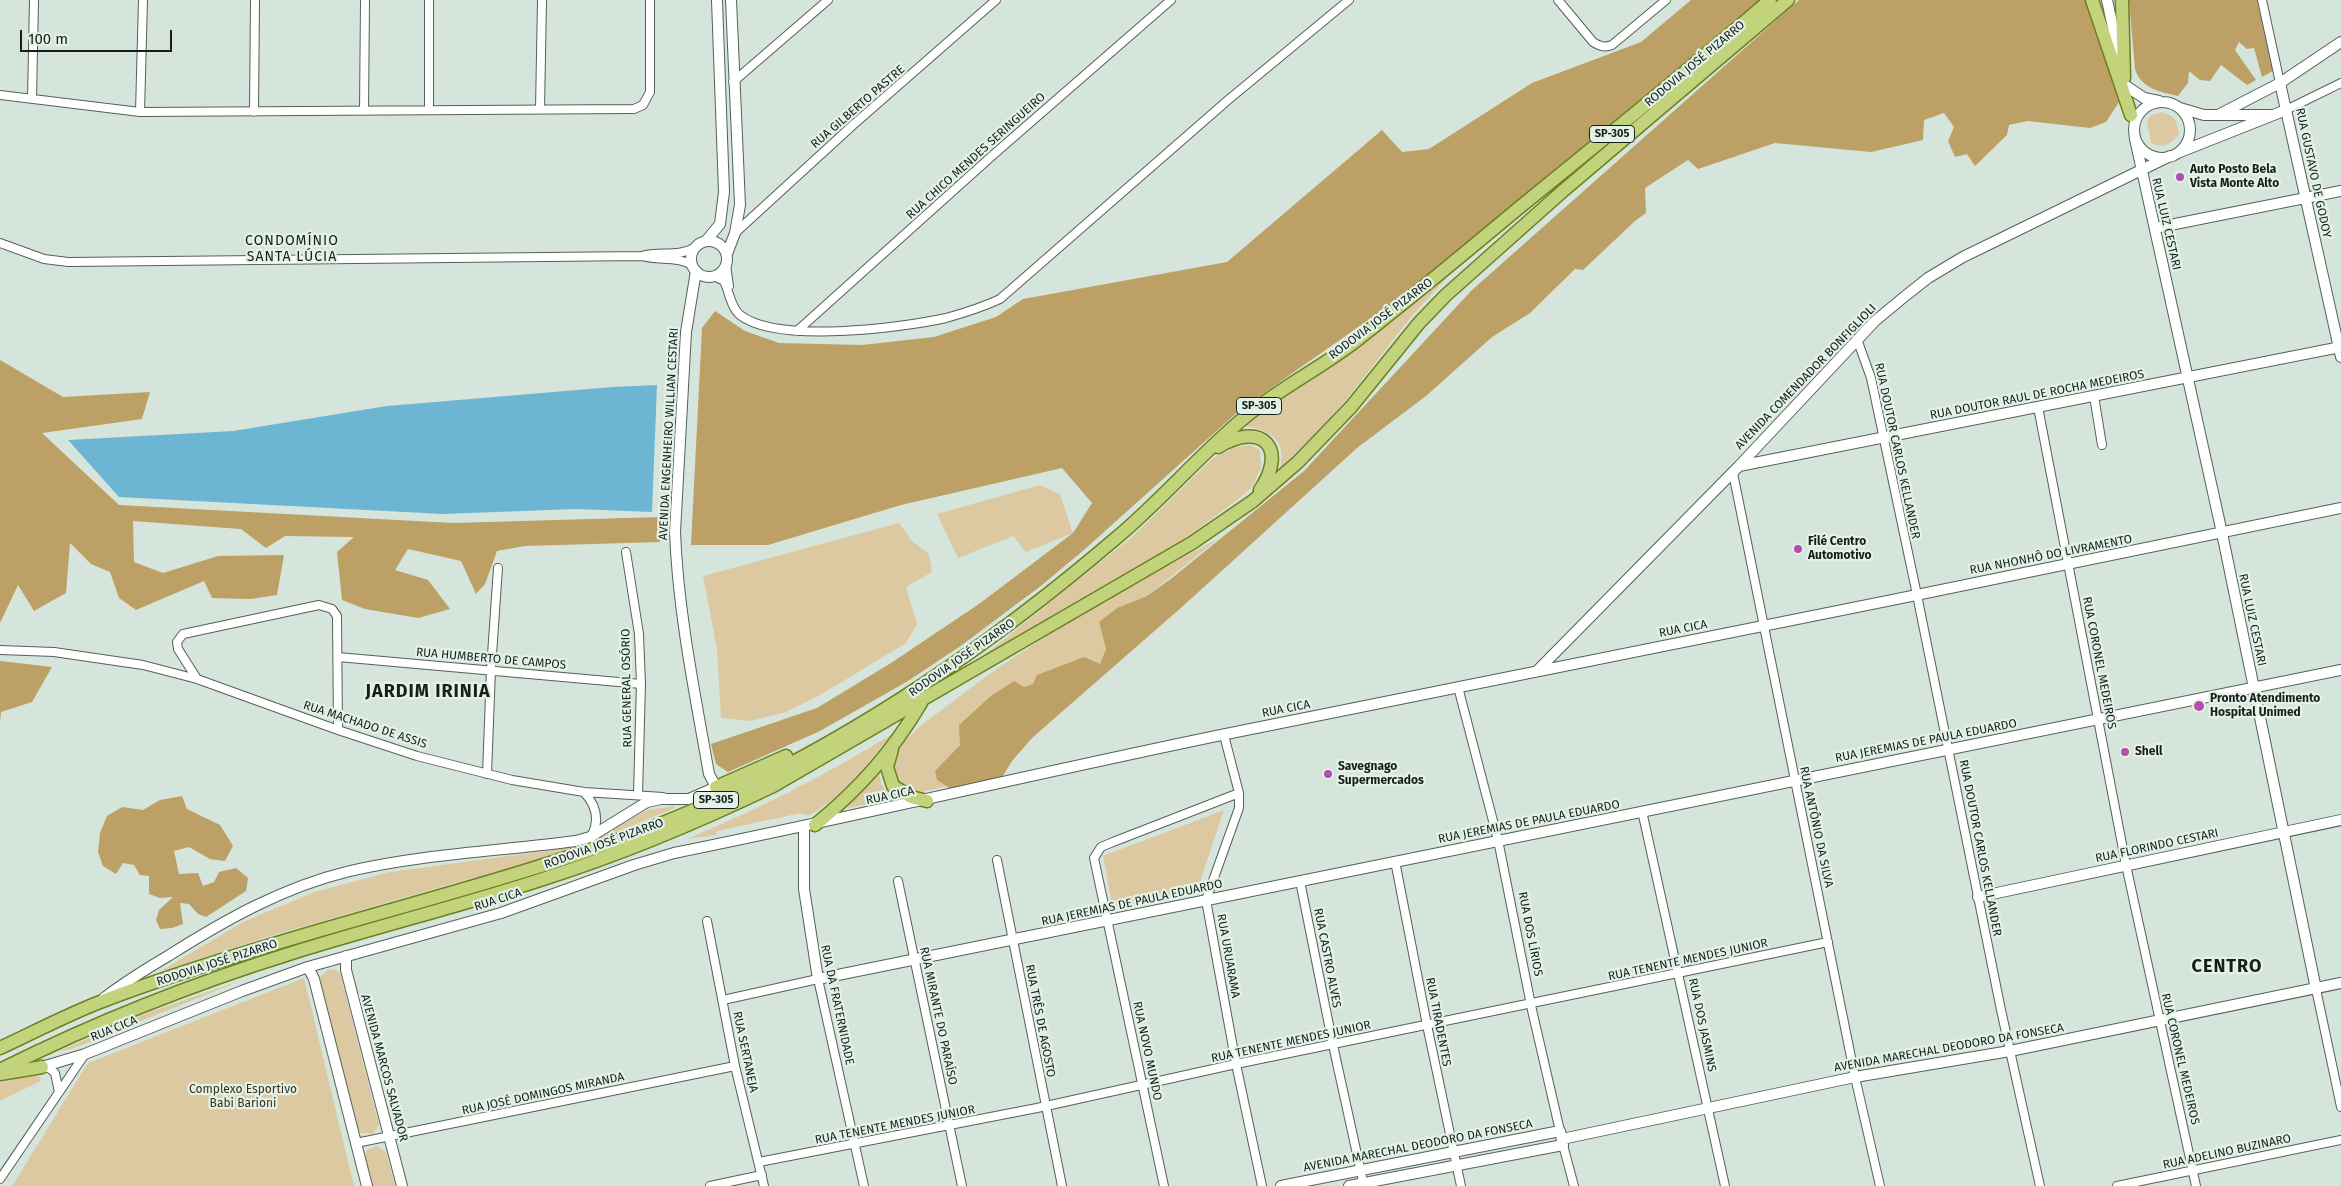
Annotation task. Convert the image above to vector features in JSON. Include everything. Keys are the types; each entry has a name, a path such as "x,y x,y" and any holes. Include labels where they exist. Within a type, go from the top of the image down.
{"main road":[{"name":"RODOVIA JOSÉ PIZARRO","path":"0,1048 96,1004 271,945 500,879 593,843 663,823 736,791 831,740 942,673 1002,631 1058,588 1148,511 1226,433 1270,397 1350,345 1451,265 1669,88 1770,0"},
{"name":"RODOVIA JOSÉ PIZARRO","path":"0,1070 84,1031 181,991 293,952 544,879 666,835 773,786 923,701 1192,543 1253,500 1298,462 1344,414 1419,323 1446,296 1651,114 1788,0"},
{"path":"2092,0 2131,115"},
{"path":"2122,0 2125,82"},
{"path":"1200,459 1239,436 1256,436 1265,441 1270,449 1272,468 1268,478 1253,500"},
{"path":"716,787 816,742 942,673"},
{"path":"809,826 855,791 894,744 923,701"},
{"path":"894,744 887,767 893,786 910,797 927,801"},
{"path":"0,1074 42,1067"}],"street":[{"path":"32,99 34,0"},
{"path":"140,112 143,0"},
{"path":"254,112 255,0"},
{"path":"364,111 365,0"},
{"path":"429,0 429,110"},
{"path":"540,109 542,0"},
{"path":"0,95 140,112 634,109 643,105 650,92 650,0"},
{"path":"0,243 44,258 68,262 642,256 653,253 686,252 706,241 720,224 724,192 717,0"},
{"path":"730,295 726,265 727,254 736,233 740,205 733,82 731,0"},
{"path":"733,82 828,0"},
{"name":"RUA GILBERTO PASTRE","path":"736,233 852,125 996,0"},
{"name":"RUA CHICO MENDES SERINGUEIRO","path":"797,331 993,155 1171,0"},
{"path":"642,256 653,260 682,261 724,281 735,309 740,315 765,327 797,331 875,328 912,324 947,317 1000,299 1228,100 1349,0"},
{"path":"1558,0 1593,42 1599,46 1612,46 1666,0"},
{"name":"RUA LUIZ CESTARI","path":"2107,0 2125,82 2141,170 2222,533 2341,1107"},
{"path":"2262,0 2280,83"},
{"path":"2218,115 2280,83 2341,42"},
{"path":"2125,82 2144,98 2175,105 2204,115 2276,115"},
{"name":"RUA GUSTAVO DE GODOY","path":"2280,83 2340,351"},
{"name":"AVENIDA COMENDADOR BONFIGLIOLI","path":"1538,671 1736,470 1875,320 1910,292 1963,257 2141,170 2174,154 2276,115 2341,83"},
{"path":"2164,102 2150,104 2138,115 2135,134 2139,146 2153,156 2174,154 2184,146 2190,130 2186,115 2175,105"},
{"path":"2155,228 2341,191"},
{"path":"706,241 719,243 727,254"},
{"path":"694,248 692,254 694,268"},
{"path":"692,289 724,270 726,265"},
{"name":"AVENIDA ENGENHEIRO WILLIAN CESTARI","path":"694,268 686,332 680,428 675,532 676,564 710,780 716,787"},
{"name":"RUA DOUTOR CARLOS KELLANDER","path":"1857,339 1871,378 1918,594 1978,897 2040,1186"},
{"name":"RUA DOUTOR RAUL DE ROCHA MEDEIROS","path":"1736,470 2038,407 2340,351"},
{"path":"2094,396 2102,445"},
{"name":"RUA CORONEL MEDEIROS","path":"2038,407 2126,865 2196,1186"},
{"name":"RUA ANTÔNIO DA SILVA","path":"1736,470 1794,780 1855,1077 1880,1186"},
{"name":"RUA NHONHÔ DO LIVRAMENTO","path":"1765,625 2341,508"},
{"name":"RUA GENERAL OSÓRIO","path":"626,552 639,634 641,684 638,794"},
{"path":"488,774 490,670 498,568"},
{"path":"197,679 178,649 177,642 184,634 319,605 332,609 337,616 338,730"},
{"name":"RUA CICA","path":"42,1067 85,1054 242,991 308,967 500,913 653,859 927,801 1003,782 1224,734 1765,625"},
{"path":"1556,667 1553,664 1555,660 1572,642 1579,630"},
{"name":"RUA MACHADO DE ASSIS","path":"0,650 54,652 143,665 197,679 338,730 417,756 488,774 584,792 638,794 673,798"},
{"name":"RUA HUMBERTO DE CAMPOS","path":"338,657 641,684"},
{"name":"RUA JEREMIAS DE PAULA EDUARDO","path":"723,1000 1498,840 2341,670"},
{"name":"RUA DOS LÍRIOS","path":"1458,687 1498,840 1531,1003 1574,1186"},
{"name":"RUA URUARAMA","path":"1224,734 1238,793 1237,814 1206,900 1236,1064 1262,1186"},
{"path":"96,1004 118,987 209,930 278,895 311,883 392,862 560,843 593,843 639,807 655,800 689,799 716,787"},
{"path":"584,792 594,805 596,815 597,825 593,843"},
{"name":"RUA NOVO MUNDO","path":"1164,1186 1094,864 1096,853 1101,847 1238,793"},
{"name":"RUA DOS JASMINS","path":"1642,811 1725,1186"},
{"name":"RUA FLORINDO CESTARI","path":"1978,897 2341,820"},
{"name":"RUA DA FRATERNIDADE","path":"809,826 804,889 818,979 864,1186"},
{"name":"RUA TRÊS DE AGOSTO","path":"997,860 1062,1186"},
{"name":"RUA TIRADENTES","path":"1395,862 1461,1186"},
{"name":"RUA MIRANTE DO PARAÍSO","path":"898,881 962,1186"},
{"name":"RUA CASTRO ALVES","path":"1300,881 1364,1185"},
{"name":"RUA SERTANEJA","path":"707,922 734,1066 764,1186"},
{"name":"RUA TENENTE MENDES JUNIOR","path":"759,1162 949,1126 1236,1064 1828,942"},
{"name":"AVENIDA MARCOS SALVADOR","path":"346,956 346,970 402,1186"},
{"path":"308,967 314,979 367,1186"},
{"name":"AVENIDA MARECHAL DEODORO DA FONSECA","path":"1349,1186 1364,1185 1457,1166 1562,1138 1708,1107 1855,1077 2010,1051 2341,983"},
{"path":"0,1179 85,1054"},
{"name":"RUA JOSÉ DOMINGOS MIRANDA","path":"356,1144 734,1066"},
{"path":"42,1067 49,1068 55,1073 59,1092"},
{"name":"AVENIDA MARECHAL DEODORO DA FONSECA","path":"1281,1186 1454,1151 1562,1138"},
{"name":"RUA ADELINO BUZINARO","path":"2117,1186 2341,1140"},
{"path":"710,1186 762,1175"}],"green space":[{"path":"2161,112 2174,119 2179,134 2170,143 2159,146 2151,143 2147,122 2150,116"},
{"path":"1451,273 1411,317 1346,400 1280,468 1281,450 1274,437 1261,430 1243,426"},
{"path":"1251,445 1260,450 1261,468 1252,487 1237,500 1183,540 1066,607 973,664 1132,537 1213,458 1236,447"},
{"path":"1040,485 1060,494 1073,533 1026,552 1013,536 958,558 937,514"},
{"path":"899,523 912,541 929,554 932,572 906,587 917,624 906,643 817,697 783,713 749,721 721,718 717,650 703,576"},
{"path":"1219,538 1147,596 1117,608 1099,622 1106,649 1100,664 1051,670 1037,675 1034,684 1024,687 960,745 935,771 937,780 948,786 912,794 898,779 894,768 896,755 904,742 931,718 983,679 1048,635 1115,595"},
{"path":"892,734 843,790 808,816 801,813 717,831 716,835 687,839 792,791"},
{"path":"879,772 881,784 893,800 847,808"},
{"path":"674,806 675,808 621,830 622,834 527,866 465,880 267,937 159,972 243,922 314,892 390,872 554,850 590,842 648,810"},
{"path":"1224,810 1197,891 1113,909 1103,856"},
{"path":"329,969 340,973 379,1125 373,1134 361,1133 357,1129 321,987 320,977"},
{"name":"Complexo Esportivo Babi Barioni","path":"304,978 354,1186 12,1186 88,1063"},
{"path":"245,979 74,1048 57,1052 150,1012"},
{"path":"31,1075 40,1077 41,1081 0,1101 0,1083"},
{"path":"376,1146 386,1152 395,1186 372,1186 365,1156 367,1150"}],"shaded area":[{"path":"1691,0 1760,0 1624,115 1397,300 1241,409 1085,549 1042,585 962,645 908,681 820,731 728,772 716,764 711,744 817,708 891,663 979,604 1073,533 1092,503 1062,468 901,505 768,545 691,545 702,328 715,311 745,331 779,343 862,345 934,337 996,317 1023,299 1227,262 1382,130 1402,152 1429,149 1532,83 1641,42"},
{"path":"1799,0 2086,0 2119,102 2106,122 2090,128 2028,121 2009,125 2007,135 1975,166 1967,154 1955,157 1948,141 1954,127 1944,113 1924,120 1923,140 1871,152 1775,143 1698,169 1688,160 1645,188 1646,213 1583,270 1575,269 1530,313 1492,337 1426,396 1357,448 1183,606 1032,738 1012,761 1001,779 954,791 937,780 935,771 960,745 959,725 991,696 1014,681 1024,687 1033,684 1037,675 1084,657 1100,664 1106,649 1099,622 1117,608 1147,596 1172,578 1304,471 1472,290"},
{"path":"2129,0 2257,0 2273,71 2262,77 2254,48 2247,49 2239,42 2235,50 2256,80 2247,85 2221,65 2210,81 2200,80 2189,71 2188,83 2178,96 2152,88 2142,81 2135,69"},
{"path":"0,360 63,397 150,392 142,419 42,433 119,505 453,523 661,517 660,542 525,546 497,551 485,584 476,594 461,561 408,549 395,570 428,580 450,609 418,618 365,609 342,600 337,552 354,537 285,536 266,548 241,529 133,521 134,562 163,573 218,556 284,555 277,595 251,599 212,598 204,581 136,610 119,598 110,572 91,564 70,543 66,593 34,611 18,585 0,623"},
{"path":"0,661 52,667 32,702 1,712 0,723"},
{"path":"182,796 187,809 220,825 233,846 225,861 210,859 189,847 174,851 179,874 198,873 203,886 214,882 219,872 236,868 248,878 246,891 206,917 198,914 189,904 180,903 183,924 172,928 160,929 156,920 159,910 173,897 160,898 149,894 149,876 140,875 134,865 123,863 116,874 103,866 98,852 100,833 107,816 122,807 143,810 160,800"}],"water":[{"path":"657,385 652,512 576,509 443,514 119,497 68,440 233,431 387,406"}],"place":[{"name":"Auto Posto Bela Vista Monte Alto","path":"2180,177"},
{"name":"Filé Centro Automotivo","path":"1798,549"},
{"name":"Pronto Atendimento Hospital Unimed","path":"2199,706"},
{"name":"Shell","path":"2125,752"},
{"name":"Savegnago Supermercados","path":"1328,774"}],"district":[{"name":"CONDOMÍNIO SANTA LÚCIA","path":"292,250"},
{"name":"JARDIM IRINIA","path":"428,692"},
{"name":"CENTRO","path":"2227,967"}]}
